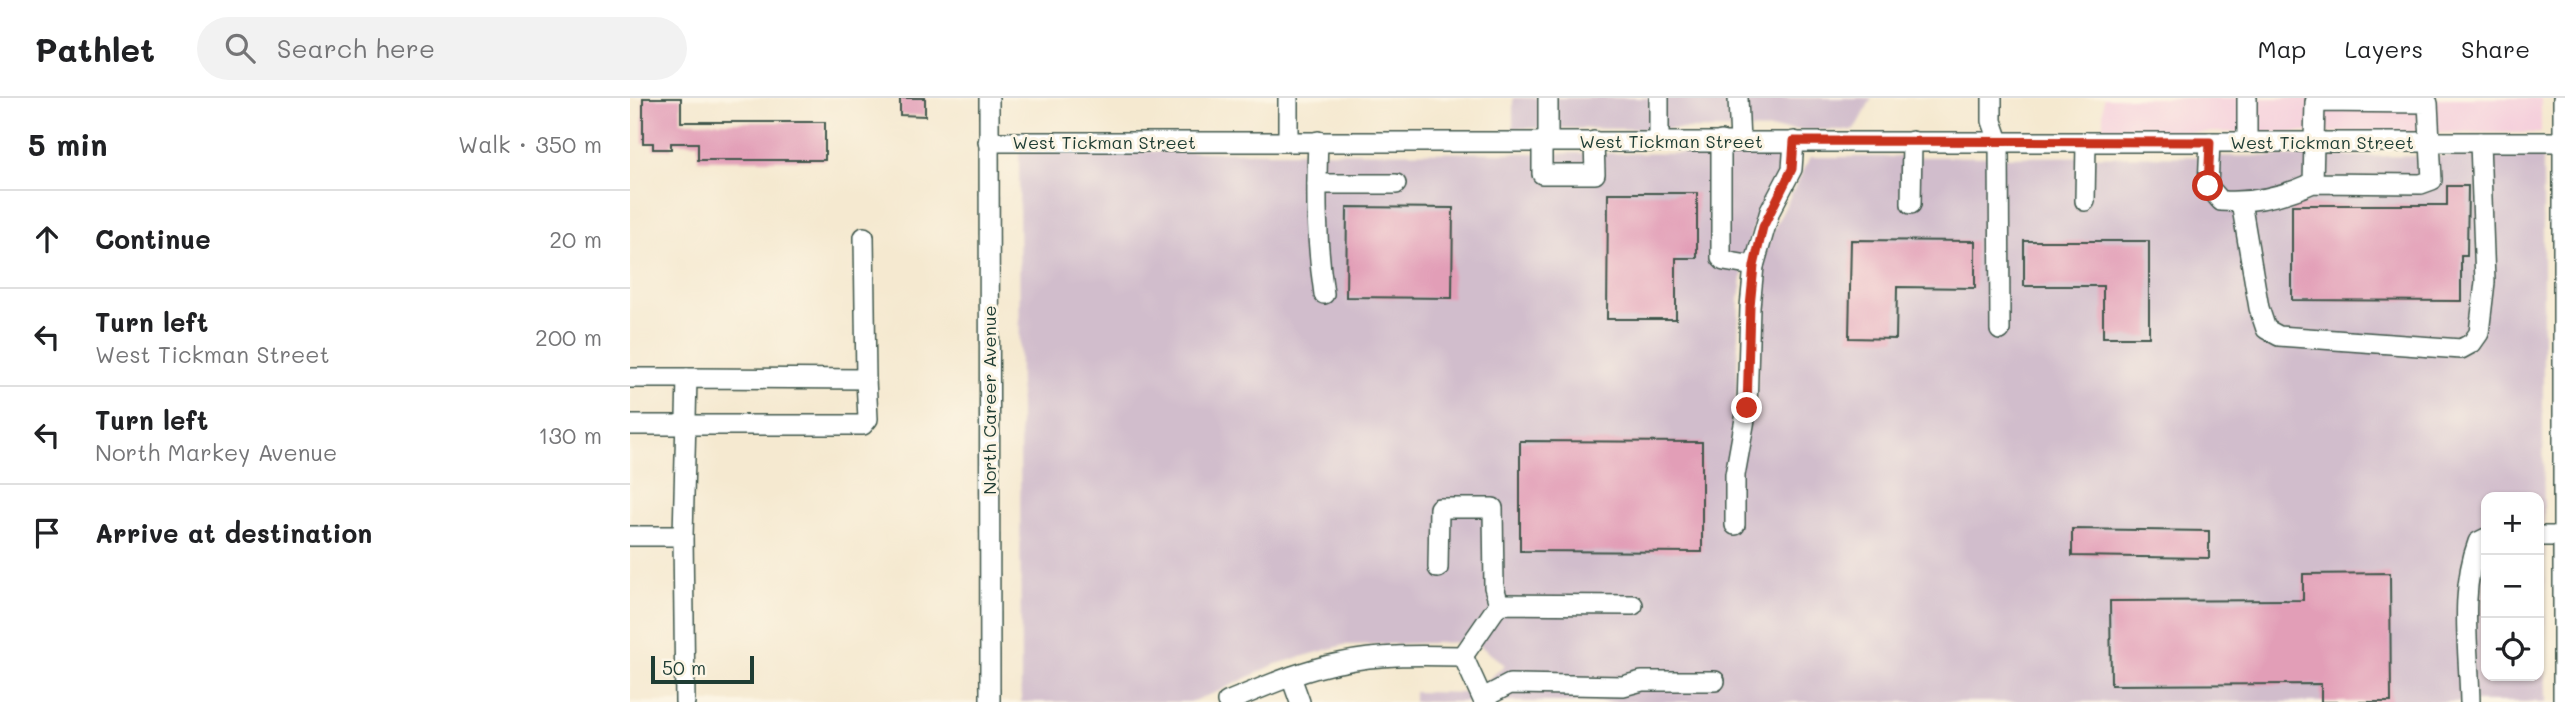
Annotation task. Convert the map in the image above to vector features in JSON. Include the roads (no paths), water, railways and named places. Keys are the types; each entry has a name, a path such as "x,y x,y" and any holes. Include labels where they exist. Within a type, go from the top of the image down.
{"street":[{"name":"North Career Avenue","path":"989,98 990,702"},
{"path":"1288,98 1288,141"},
{"path":"1548,98 1542,174 1595,174 1594,141"},
{"path":"1659,98 1659,141"},
{"path":"1738,98 1731,141 1721,258 1724,261 1754,266"},
{"path":"1992,98 1992,121 1999,141 2000,330"},
{"path":"2247,98 2247,142"},
{"path":"2563,98 2563,702"},
{"path":"2210,142 2208,186 2221,201 2241,202 2278,196 2313,183 2421,184 2432,180 2428,103 2315,102 2313,183"},
{"path":"1318,141 1318,255 1325,294"},
{"path":"1735,525 1735,475 1747,408 1754,266 1763,227 1792,169 1794,141"},
{"path":"1911,204 1912,141"},
{"name":"West Tickman Street","path":"988,142 2563,142"},
{"path":"2085,201 2087,142"},
{"path":"2241,202 2259,308 2266,329 2279,337 2460,349 2472,343 2479,333 2485,282 2480,142"},
{"path":"1317,184 1396,184"},
{"path":"630,425 863,425 868,419 864,237"},
{"path":"630,378 866,379"},
{"path":"685,702 687,378"},
{"path":"1438,568 1439,508 1493,508 1494,587 1499,604"},
{"path":"630,536 684,536"},
{"path":"2544,536 2562,536"},
{"path":"2470,702 2467,584 2472,559 2481,540"},
{"path":"1499,604 1633,605"},
{"path":"1463,656 1499,604"},
{"path":"1227,702 1312,669 1365,659 1463,656"},
{"path":"1463,656 1484,700 1510,684 1546,694 1623,686 1642,681 1715,681"},
{"path":"1291,677 1300,702"}]}
